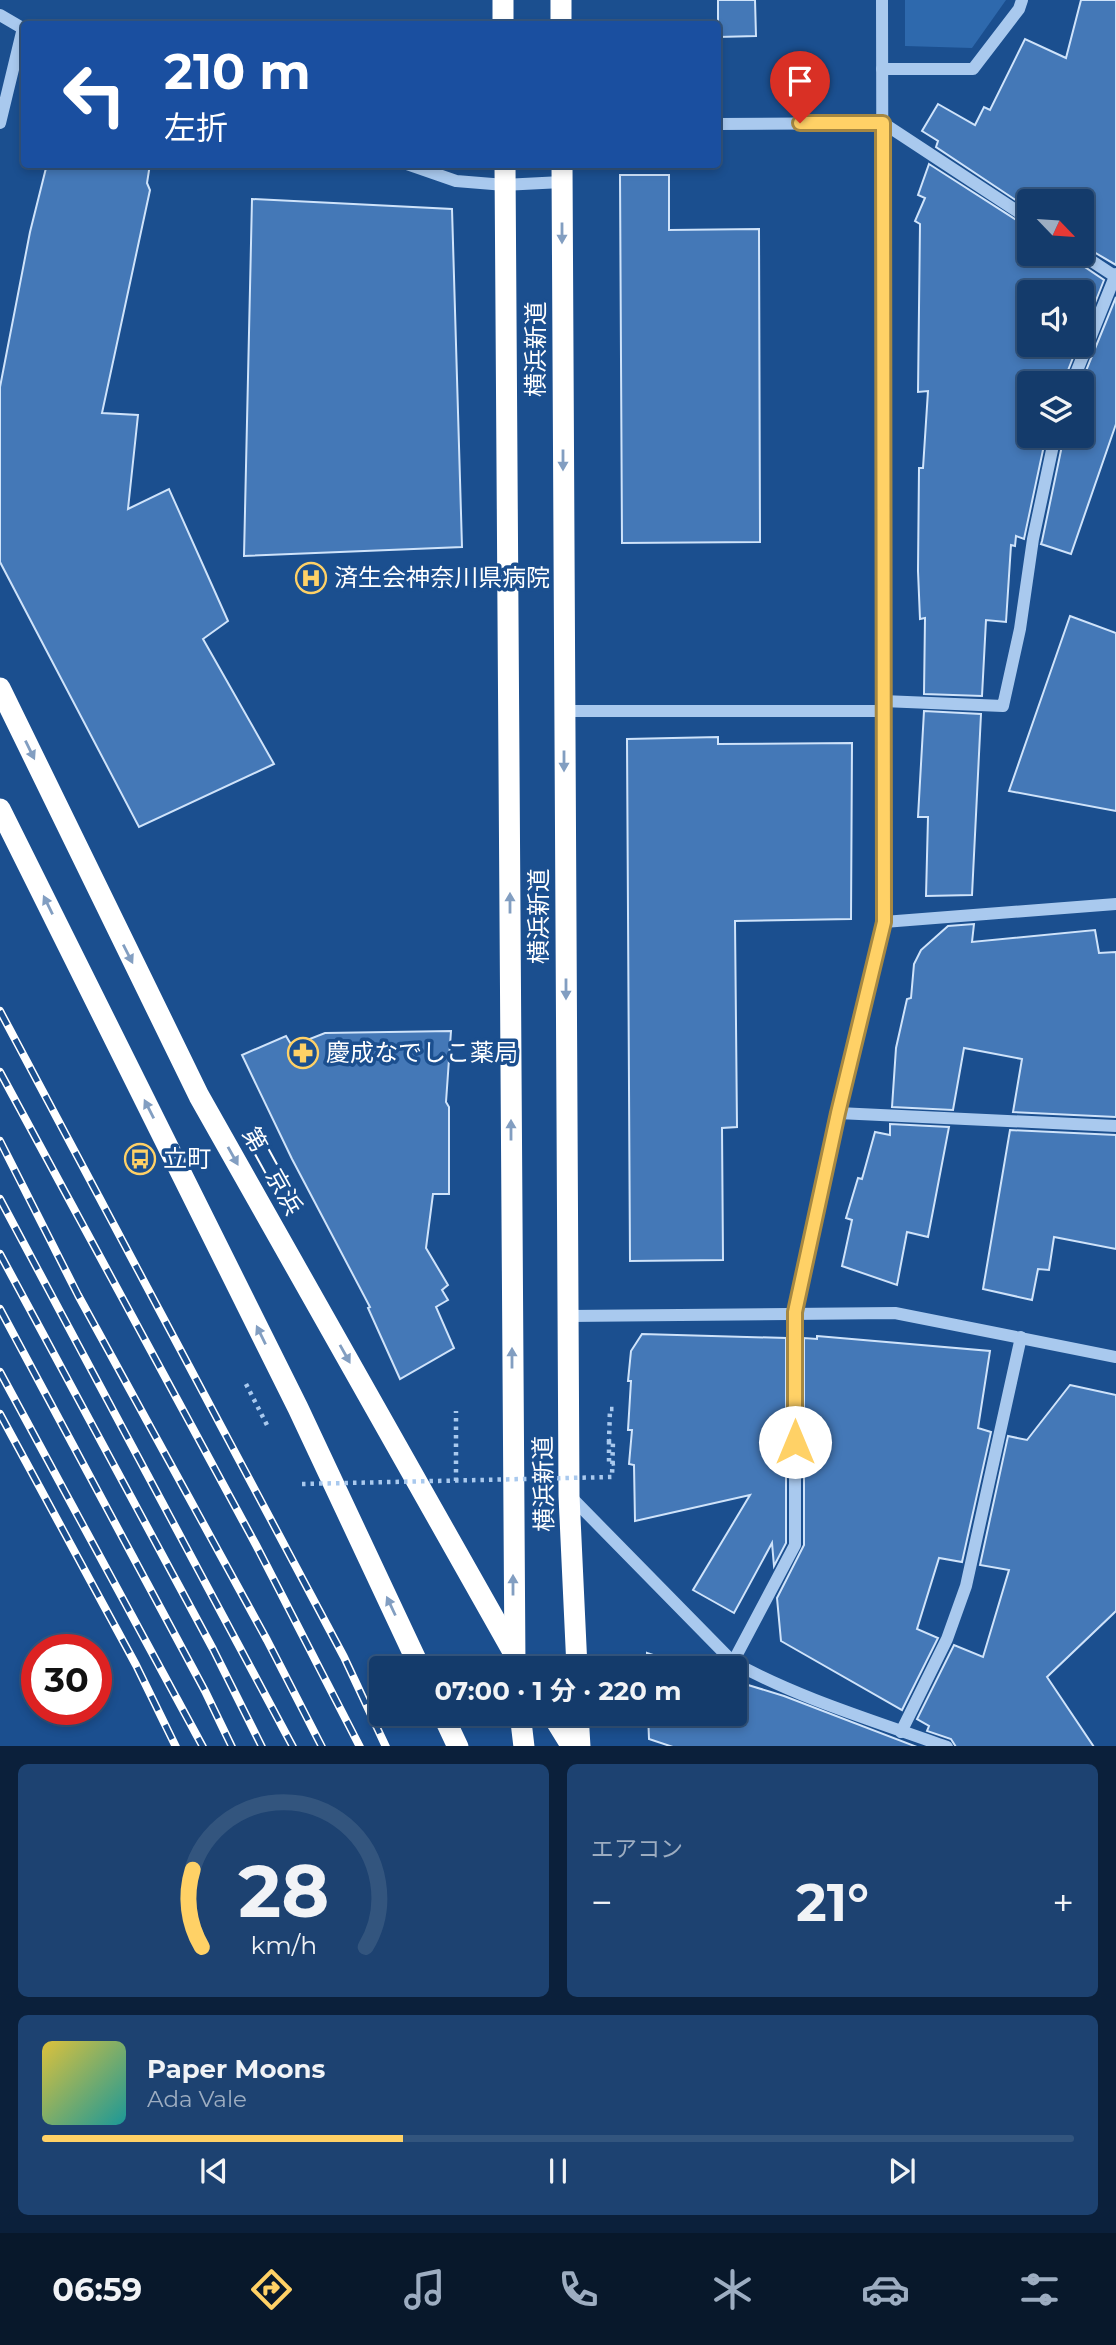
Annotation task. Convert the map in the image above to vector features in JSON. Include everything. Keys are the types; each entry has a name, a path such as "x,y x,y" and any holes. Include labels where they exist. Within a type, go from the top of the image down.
{"highway":[{"path":"503,0 503,21"},
{"path":"561,0 561,21"},
{"name":"横浜新道","path":"562,173 569,1496 576,1656"},
{"name":"横浜新道","path":"505,175 517,1656"},
{"name":"第二京浜","path":"0,688 199,1096 513,1656"},
{"path":"0,809 298,1408 415,1656"},
{"path":"448,1726 458,1746"},
{"path":"522,1726 524,1746"},
{"path":"559,1726 572,1746"},
{"path":"579,1726 580,1746"}],"street":[{"path":"736,1656 795,1545 795,1312 838,1113 884,922 881,0"},
{"path":"882,69 973,69 1019,9 1022,0"},
{"path":"0,15 21,26"},
{"path":"0,123 21,40"},
{"path":"721,124 883,123 1017,211"},
{"path":"419,168 456,181 505,175 562,173"},
{"path":"1077,371 1116,275 1094,262"},
{"path":"564,711 1003,706 1020,629 1032,539 1052,448"},
{"path":"884,922 1116,904"},
{"path":"838,1113 1116,1126"},
{"path":"568,1316 895,1312 1116,1357"},
{"path":"901,1732 947,1639 967,1586 1021,1337"},
{"path":"569,1496 727,1656"},
{"path":"747,1669 901,1732 919,1742 947,1746"}],"path":[{"path":"241,1374 263,1420"},
{"path":"617,1409 610,1409 609,1464 617,1463"},
{"path":"456,1411 456,1482"},
{"path":"302,1483 612,1478 613,1441 609,1441"}],"shaded area":[{"path":"905,0 1006,0 972,48 905,46"}],"building":[{"path":"718,0 755,0 756,36 721,37 721,21 718,21"},
{"path":"1081,0 1116,0 1116,265 1094,252 1094,189 1017,189 1017,201 936,147 938,141 922,131 938,104 975,125 984,107 990,110 1025,39 1066,58"},
{"path":"929,164 1017,220 1017,266 1083,266 1104,280 1094,305 1094,280 1017,280 1017,357 1073,357 1068,371 1017,371 1017,448 1043,448 1024,539 1016,536 1015,546 1011,545 1006,622 986,620 982,696 924,694 925,618 920,619 918,571 919,468 923,468 928,391 918,392 920,224 915,221 925,198 918,195"},
{"path":"46,168 149,168 147,183 150,190 102,413 138,415 128,509 169,489 228,621 203,639 274,764 139,827 0,562 0,387 30,232"},
{"path":"620,175 669,175 669,230 759,229 760,542 622,543"},
{"name":"済生会神奈川県病院","path":"252,199 452,209 462,547 244,556"},
{"path":"1116,297 1116,424 1071,554 1041,544 1061,448 1094,448 1094,371 1086,371 1094,357"},
{"path":"1070,616 1116,633 1116,811 1009,791"},
{"path":"924,711 981,714 972,895 926,896 928,817 918,817"},
{"path":"718,737 718,744 852,743 851,919 735,921 737,1127 722,1128 723,1260 630,1261 627,739"},
{"path":"974,924 972,942 1095,930 1099,953 1116,952 1116,1117 1013,1112 1022,1059 964,1048 953,1110 892,1107 896,1048 907,999 911,998 914,964 921,950 948,926"},
{"path":"451,1031 446,1102 449,1107 449,1194 433,1194 426,1248 448,1285 442,1290 448,1300 436,1307 454,1348 400,1379 368,1308 370,1307 292,1159 242,1055 286,1036 292,1046 325,1033"},
{"path":"890,1124 949,1127 928,1237 907,1232 897,1285 842,1266 852,1220 846,1218 858,1178 862,1179 875,1132 890,1135"},
{"path":"1010,1130 1116,1135 1116,1249 1054,1237 1049,1270 1038,1269 1032,1300 983,1289"},
{"path":"642,1334 786,1338 786,1543 774,1566 772,1543 734,1613 693,1590 750,1495 635,1521 634,1465 629,1464 632,1430 628,1430 631,1381 628,1381 631,1351"},
{"path":"817,1336 990,1351 978,1428 991,1432 962,1562 939,1558 917,1629 938,1638 902,1710 781,1641 777,1598 804,1545 804,1338 817,1339"},
{"path":"1070,1385 1116,1395 1116,1611 1047,1677 1093,1746 955,1746 951,1739 927,1731 929,1726 917,1719 954,1645 983,1657 1009,1570 980,1565 1008,1436 1027,1440"},
{"path":"747,1685 914,1746 670,1746 649,1739 648,1726 747,1726"}],"railway":[{"path":"0,1011 344,1657 386,1746"},
{"path":"0,1072 256,1545 359,1746"},
{"path":"0,1141 78,1295 267,1640 321,1746"},
{"path":"0,1199 292,1746"},
{"path":"0,1254 213,1649 262,1746"},
{"path":"0,1309 205,1691 232,1746"},
{"path":"0,1372 202,1746"},
{"path":"0,1414 136,1665 176,1746"}],"place":[{"name":"済生会神奈川県病院","path":"311,578"},
{"name":"慶成なでしこ薬局","path":"303,1053"},
{"name":"立町","path":"140,1159"}],"route":[{"path":"795,1442 795,1312 838,1113 884,922 883,123 800,123"}]}
